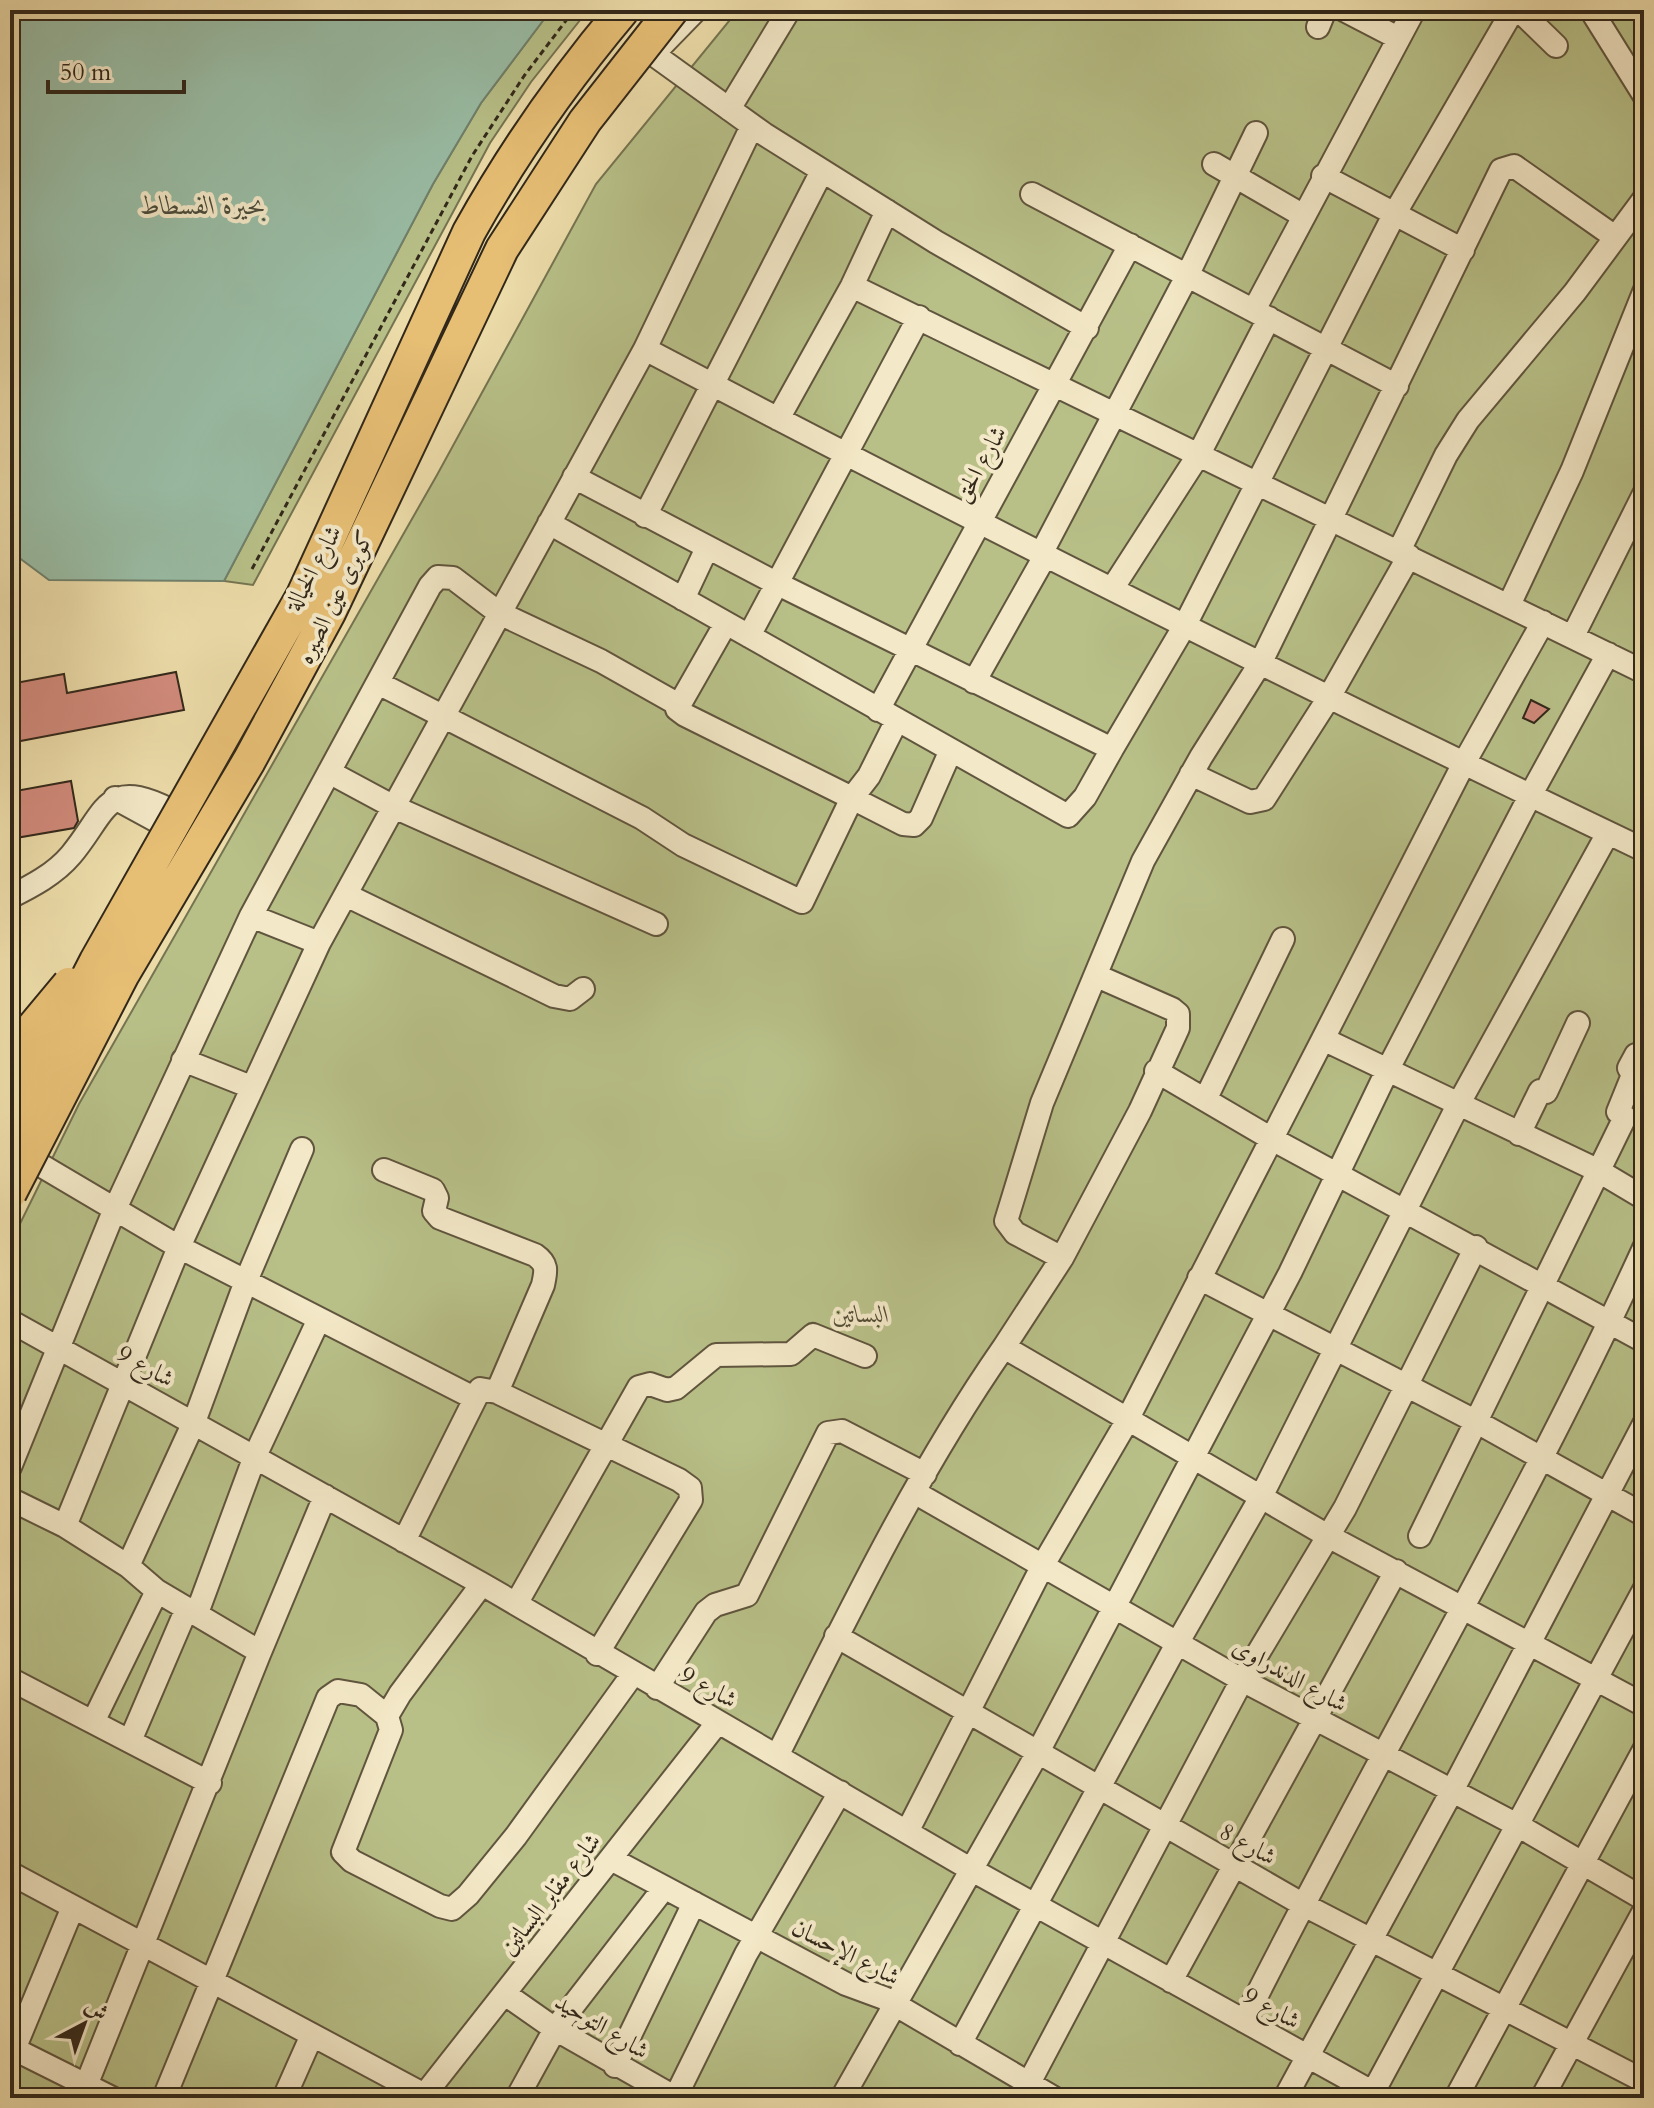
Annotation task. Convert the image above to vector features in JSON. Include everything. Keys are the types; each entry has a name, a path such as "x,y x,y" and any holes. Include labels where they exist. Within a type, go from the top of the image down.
{"highway":[{"name":"كوبرى عين الصيره","path":"15,1141 96,961 303,595 475,220 545,109 623,10"},
{"name":"كوبرى عين الصيره","path":"10,1193 123,974 249,761 329,613 502,249 585,121 672,10"},
{"path":"16,1069 52,1002 96,961"}],"street":[{"name":"شارع الخيالة","path":"10,1101 16,1069 263,648 501,204 579,87 641,10"},
{"name":"شارع الخيالة","path":"10,1174 15,1141 271,702 529,219 569,157 653,54 696,10"},
{"path":"729,109 789,10"},
{"path":"1344,10 1398,38"},
{"path":"1112,589 1199,454 1262,314 1302,215 1414,10"},
{"path":"549,523 1068,816 1085,797 1185,625 1395,213 1516,10 1556,46"},
{"path":"1591,10 1644,94"},
{"path":"653,54 752,126 822,171 1087,328"},
{"path":"65,1526 179,1247 319,943 645,349 752,126"},
{"path":"974,682 1187,276 1224,170 1256,133"},
{"path":"1062,1258 1015,1233 1006,1221 1042,1103 1143,861 1191,774 1261,662 1501,170 1511,164 1615,237"},
{"path":"1224,170 1302,215"},
{"path":"645,516 822,171"},
{"path":"1323,176 1463,250"},
{"path":"1032,194 1397,386"},
{"path":"1191,774 1250,802 1261,801 1328,699 1404,554 1446,455 1468,420 1575,292 1644,199"},
{"path":"778,419 852,286 887,211"},
{"name":"شارع الحق","path":"444,718 642,818 683,845 802,902 852,798 869,776 910,650 1130,245"},
{"path":"852,286 1644,672"},
{"path":"1509,605 1572,471 1644,292"},
{"path":"749,636 919,317"},
{"path":"645,349 977,523 1261,662 1328,699 1644,850"},
{"path":"574,477 776,583 1112,749"},
{"path":"1573,636 1644,494"},
{"path":"683,599 707,548"},
{"path":"10,1467 56,1346 114,1211 251,916 417,607 438,577 453,578 499,613 601,661 679,705"},
{"path":"907,1832 1043,1565 1127,1420 1464,763 1543,622"},
{"path":"726,623 679,705 678,711 685,715 903,824 914,825 921,818 951,750"},
{"path":"842,2098 1037,1754 1112,1605 1268,1314 1388,1069 1530,796 1608,654"},
{"path":"378,683 444,718"},
{"path":"329,772 394,807 656,924"},
{"path":"10,897 43,880 70,855 101,809 115,798 130,795 146,797 192,840"},
{"path":"960,2044 1178,1642 1261,1497 1458,1105 1608,833"},
{"path":"346,895 554,996 570,999 583,989"},
{"path":"251,916 319,943"},
{"path":"1206,1098 1283,939"},
{"path":"777,1756 836,1636 919,1483 1062,1258 1140,1111 1178,1028 1178,1014 1097,976"},
{"path":"1519,1134 1540,1091 1546,1092 1578,1023"},
{"path":"1323,1039 1597,1170 1644,1198"},
{"path":"1420,1536 1625,1117 1618,1112 1633,1075 1629,1068 1636,1055"},
{"path":"183,1060 251,1087"},
{"path":"1156,1071 1272,1139 1543,1283 1644,1341"},
{"path":"15,1141 114,1211 474,1398"},
{"path":"128,1566 194,1422 246,1281 302,1149"},
{"path":"384,1170 433,1190 437,1198 434,1211 440,1218 535,1255 544,1262 543,1285 497,1392"},
{"path":"1029,2083 1242,1680 1328,1536 1476,1247"},
{"path":"1244,2021 1302,1904 1463,1610 1611,1322 1644,1248"},
{"path":"1199,1278 1475,1421 1644,1515"},
{"path":"130,1741 192,1610 255,1456 319,1319"},
{"name":"شارع 9","path":"10,1321 482,1584 597,1654 972,1870 1375,2096"},
{"path":"516,1604 639,1387 650,1384 667,1390 676,1388 716,1355 791,1354 813,1335 865,1356"},
{"path":"1004,1347 1328,1536 1644,1705"},
{"path":"404,1541 480,1389 497,1392 679,1480 691,1493 688,1506 597,1654"},
{"path":"1285,2098 1531,1644 1644,1424"},
{"name":"شارع الدندراوى","path":"657,1688 706,1612 715,1605 747,1595 828,1433 842,1431 1043,1565 1242,1680 1519,1826 1644,1899"},
{"path":"84,2091 325,1496"},
{"path":"10,1499 65,1526 128,1566 157,1591 260,1652"},
{"path":"1171,1981 1396,1571"},
{"path":"387,1716 482,1584"},
{"path":"1375,2096 1435,1975 1519,1826 1644,1590"},
{"path":"93,1722 157,1591"},
{"name":"شارع 8","path":"836,1636 1302,1904 1572,2044 1641,2084"},
{"path":"164,2098 328,1698 338,1691 361,1695 387,1716 391,1730 343,1852 352,1861 440,1906 452,1909 468,1895 516,1836 633,1674"},
{"path":"10,1679 210,1783"},
{"name":"شارع مقابر البساتين","path":"426,2097 718,1722"},
{"path":"1456,2098 1644,1750"},
{"path":"675,2098 706,2029 840,1792"},
{"name":"شارع الإحسان","path":"611,1859 758,1935 833,1978 893,2005 1054,2098"},
{"path":"10,1873 426,2097"},
{"path":"517,2098 555,2029 664,1888"},
{"path":"615,2066 694,1903"},
{"path":"73,1907 11,2052 84,2091 112,2098"},
{"path":"1542,2098 1644,1911"},
{"name":"شارع التوحيد","path":"505,1994 615,2066 675,2098"},
{"path":"284,2098 312,2035"}],"path":[{"path":"252,569 472,156 524,76 574,10"}],"green space":[{"path":"551,10 588,10 531,82 490,143 253,585 224,581 433,184 481,103"},
{"name":"البساتين","path":"738,10 1644,10 1644,2098 10,2098 10,1244 79,1104 437,475 596,184"}],"water":[{"name":"بحيرة الفسطاط","path":"10,10 551,10 481,103 433,184 224,581 49,580 10,551"}],"building":[{"path":"176,672 184,710 10,743 10,684 64,674 67,693"},
{"path":"1531,700 1549,709 1534,723 1523,718"},
{"path":"71,781 78,821 74,828 10,839 10,792"}]}
